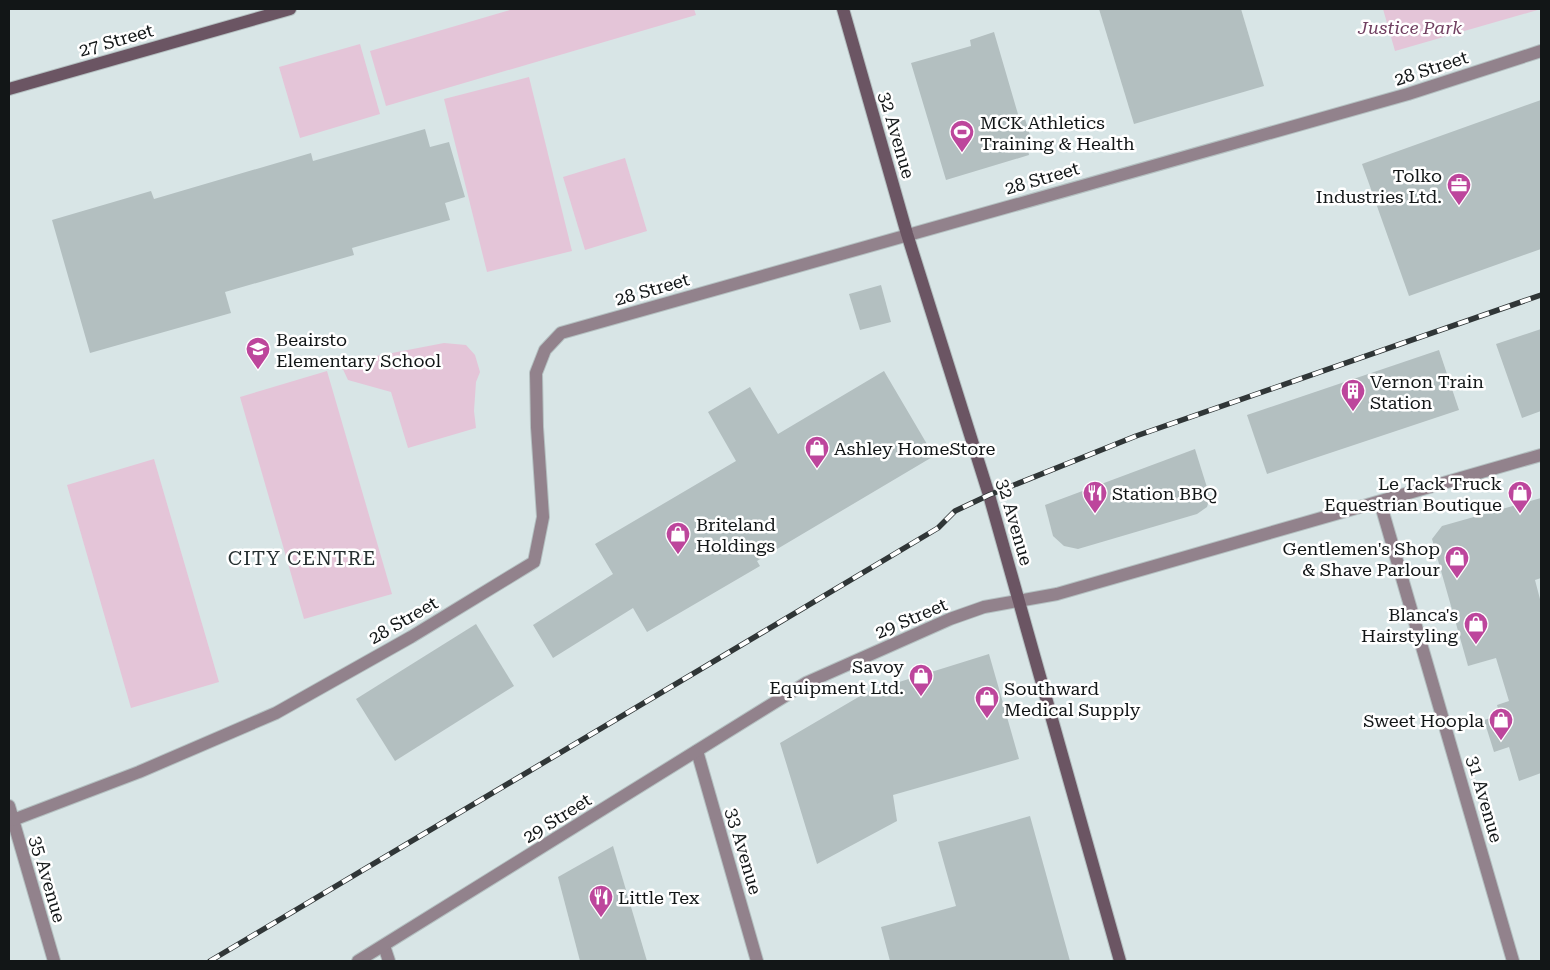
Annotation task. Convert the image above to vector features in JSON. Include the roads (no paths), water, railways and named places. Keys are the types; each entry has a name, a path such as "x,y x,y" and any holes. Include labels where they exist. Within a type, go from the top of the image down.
{"street":[{"name":"27 Street","path":"9,89 290,9"},
{"name":"32 Avenue","path":"843,9 907,234 989,495 1120,961"},
{"name":"28 Street","path":"13,820 139,772 276,713 411,637 534,562 543,517 536,427 536,372 545,350 561,333 1408,94 1541,51"},
{"name":"29 Street","path":"358,961 806,683 950,619 984,607 1057,594 1541,455"},
{"name":"31 Avenue","path":"1380,502 1513,961"},
{"name":"33 Avenue","path":"697,751 757,961"},
{"name":"35 Avenue","path":"9,806 54,961"},
{"path":"384,946 389,961"}],"railway":[{"path":"210,961 938,528 955,511 989,495 1136,436 1541,295"}],"place":[{"name":"MCK Athletics Training & Health","path":"962,153"},
{"name":"Tolko Industries Ltd.","path":"1459,206"},
{"name":"Beairsto Elementary School","path":"258,370"},
{"name":"Vernon Train Station","path":"1353,412"},
{"name":"Ashley HomeStore","path":"817,469"},
{"name":"Station BBQ","path":"1095,514"},
{"name":"Le Tack Truck Equestrian Boutique","path":"1520,514"},
{"name":"Briteland Holdings","path":"678,555"},
{"name":"Gentlemen's Shop & Shave Parlour","path":"1457,579"},
{"name":"Blanca's Hairstyling","path":"1476,645"},
{"name":"Savoy Equipment Ltd.","path":"921,697"},
{"name":"Southward Medical Supply","path":"987,719"},
{"name":"Sweet Hoopla","path":"1501,741"},
{"name":"Little Tex","path":"601,918"}],"district":[{"name":"CITY CENTRE","path":"302,558"}],"park label":[{"name":"Justice Park","path":"1410,27"}]}
